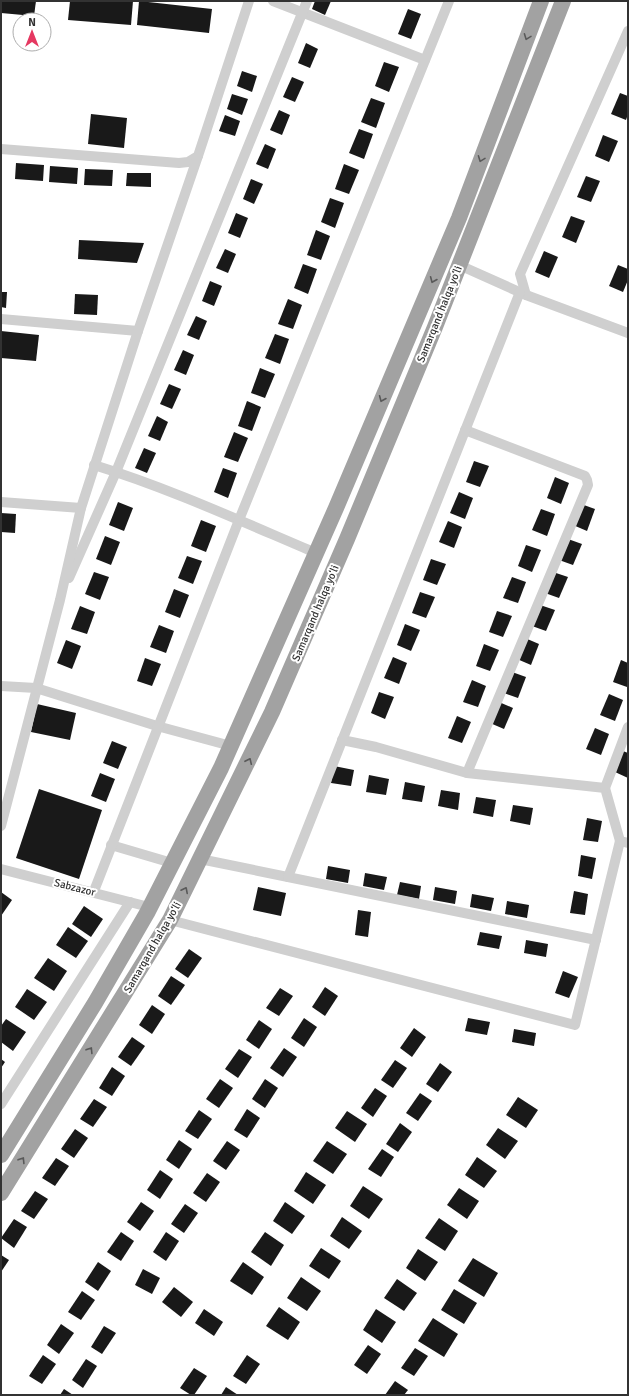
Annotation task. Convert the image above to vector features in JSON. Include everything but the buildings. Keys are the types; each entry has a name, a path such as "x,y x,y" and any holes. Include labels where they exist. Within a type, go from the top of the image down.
{"highway":[{"name":"Samarqand halqa yoʻli","path":"2,1152 95,1003 149,907 221,768 316,553 459,218 541,1"},
{"name":"Samarqand halqa yoʻli","path":"1,1193 170,920 272,712 347,539 459,265 563,1"},
{"path":"221,768 240,779"}],"street":[{"path":"1,826 60,600 81,508 138,331 249,1"},
{"path":"273,1 425,60"},
{"path":"60,600 116,472 307,1"},
{"path":"94,892 157,726 239,520 449,1"},
{"path":"288,877 465,430 523,293 520,274 628,31"},
{"path":"1,150 179,163 188,162 198,156"},
{"path":"459,265 523,293 628,333"},
{"path":"1,319 138,331"},
{"path":"465,430 585,476 588,485 467,773"},
{"path":"94,465 116,472 239,520 316,553"},
{"path":"1,502 81,508"},
{"path":"1,686 36,688 157,726 231,746"},
{"path":"170,920 575,1025 596,940 624,842 605,788 628,727"},
{"path":"342,740 376,747 467,773 605,788"},
{"path":"111,845 172,863"},
{"path":"200,859 596,940"},
{"name":"Sabzazor","path":"1,869 149,907"},
{"path":"1,1104 130,902"}]}
